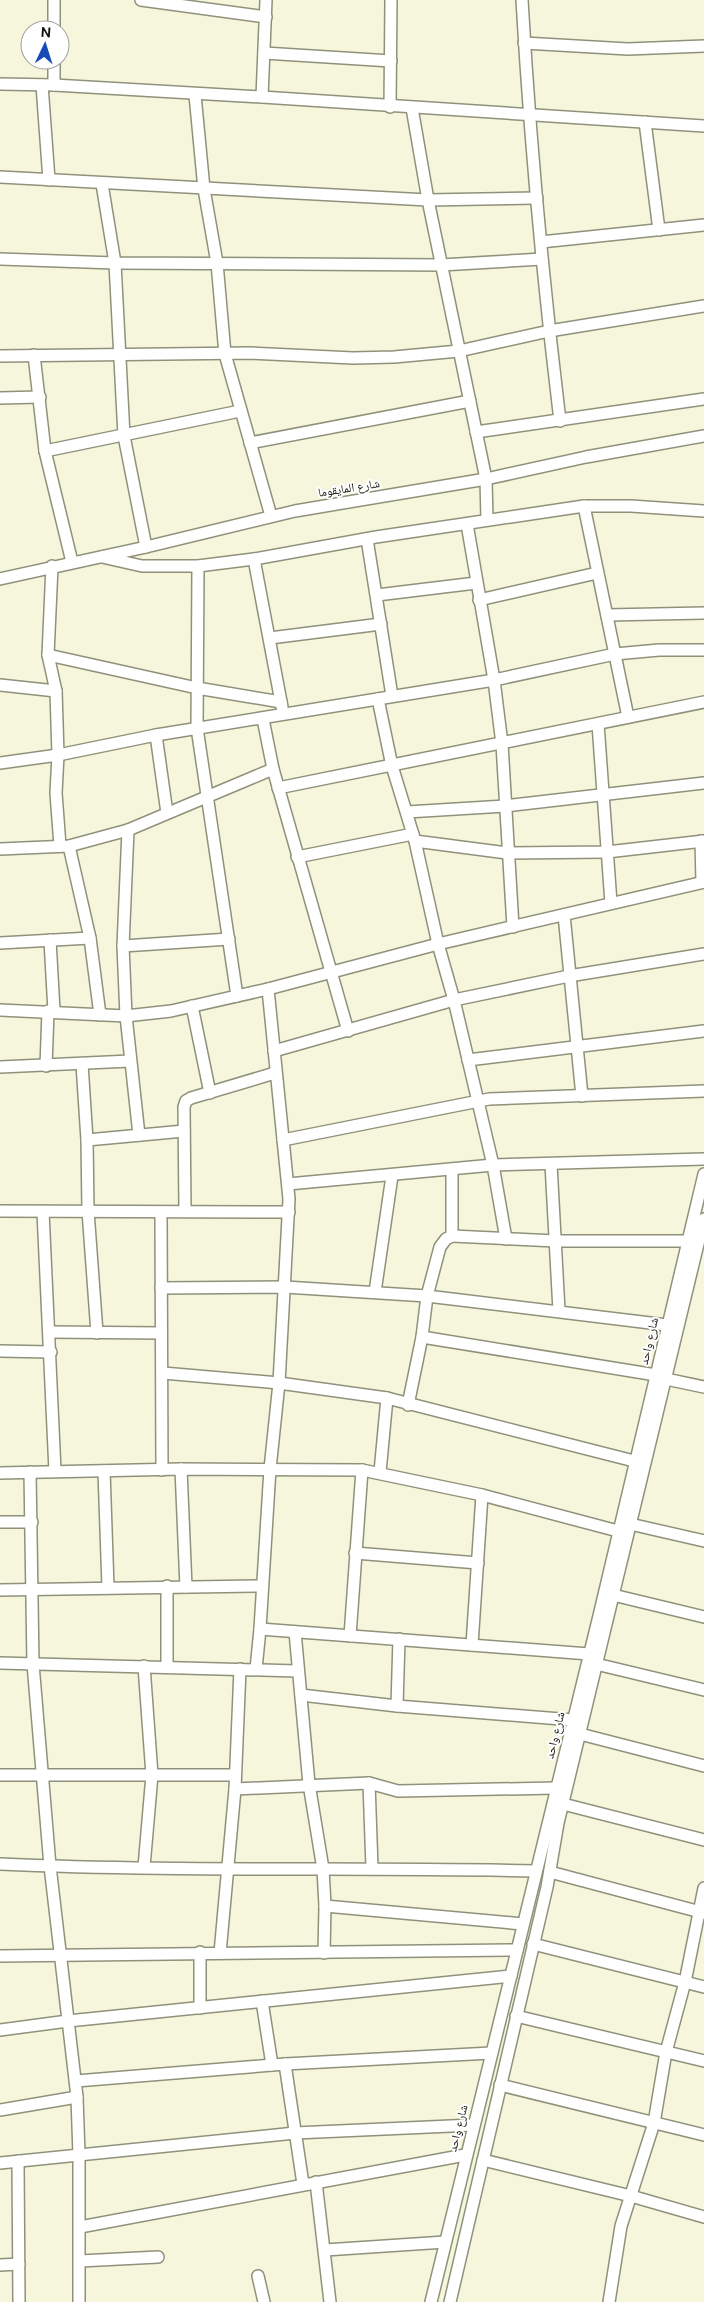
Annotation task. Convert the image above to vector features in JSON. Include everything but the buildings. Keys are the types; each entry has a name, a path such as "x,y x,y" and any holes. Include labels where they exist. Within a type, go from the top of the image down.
{"street":[{"path":"54,0 54,20"},
{"path":"141,0 266,18"},
{"path":"262,97 266,0"},
{"path":"390,107 391,0"},
{"path":"522,0 542,259 560,421"},
{"path":"524,43 628,49 704,46"},
{"path":"264,53 391,61"},
{"path":"49,180 48,85 52,70"},
{"path":"0,84 262,97 390,107 704,126"},
{"path":"195,95 204,189 217,263 225,354 271,516"},
{"path":"412,108 428,200 486,479 487,520"},
{"path":"645,122 659,230"},
{"path":"0,177 102,184 428,200 537,198"},
{"path":"102,184 115,263 124,436 146,546"},
{"path":"541,242 704,225"},
{"path":"0,259 115,263 441,265 542,259"},
{"path":"0,356 270,353 353,358 394,357 459,351 549,331 704,306"},
{"path":"34,355 45,452 72,562"},
{"path":"0,398 40,397"},
{"path":"476,432 704,399"},
{"path":"250,443 470,402"},
{"path":"45,452 240,412"},
{"name":"شارع المايقوما","path":"0,578 271,516 486,479 586,457 704,436"},
{"path":"584,506 628,717"},
{"path":"99,556 142,566 198,566 254,559 367,539 584,506 631,506 704,511"},
{"path":"467,524 494,680 502,744 512,927"},
{"path":"367,539 392,696"},
{"path":"254,559 283,715"},
{"path":"52,566 48,655 56,691 58,755 56,793 64,846 90,938 100,1015"},
{"path":"198,566 197,728 236,996"},
{"path":"479,600 598,573"},
{"path":"377,596 476,583"},
{"path":"607,615 704,613"},
{"path":"270,638 381,624"},
{"path":"0,763 58,755 197,728 494,680 615,654 659,650 704,650"},
{"path":"48,655 197,688 281,702"},
{"path":"0,685 56,691"},
{"path":"258,698 261,719 278,788 348,1031"},
{"path":"378,698 392,766 414,837 438,944 454,1000 494,1165 506,1239"},
{"path":"278,788 704,702"},
{"path":"598,724 611,903"},
{"path":"156,735 167,813"},
{"path":"0,849 64,846 128,830 273,769"},
{"path":"407,812 505,806 704,783"},
{"path":"128,830 123,946 126,1016 139,1135"},
{"path":"0,1010 141,1016 268,989 438,944 703,882 702,841 607,852 507,853 414,837 297,856"},
{"path":"564,915 582,1096"},
{"path":"0,943 90,938"},
{"path":"123,946 229,939"},
{"path":"46,1066 51,1011 50,940"},
{"path":"274,1051 454,1000 569,976 704,954"},
{"path":"256,1669 270,1469 279,1383 289,1212 288,1184 275,1073 268,989"},
{"path":"192,1006 210,1092"},
{"path":"468,1060 704,1031"},
{"path":"0,1067 130,1061"},
{"path":"82,1064 87,1140 88,1211 97,1333"},
{"path":"186,1211 184,1107 186,1102 210,1092 275,1073"},
{"path":"283,1140 478,1100 704,1091"},
{"path":"87,1140 184,1131"},
{"path":"288,1184 392,1176 494,1165 704,1159"},
{"path":"551,1164 559,1311"},
{"path":"452,1170 452,1236"},
{"name":"شارع واحد","path":"450,2302 550,1872 563,1804 613,1595 612,1578 618,1531 634,1461 702,1238 700,1220 704,1174"},
{"path":"375,1292 392,1176"},
{"path":"0,1211 289,1212"},
{"path":"42,1212 50,1332 55,1471"},
{"path":"161,1212 162,1470"},
{"name":"شارع واحد","path":"431,2302 465,2155 492,2053 589,1654 630,1524 661,1377 667,1325 688,1241 700,1220"},
{"path":"408,1405 422,1337 427,1296 440,1247 452,1236 556,1241 688,1241"},
{"path":"161,1288 285,1287 375,1292 427,1296 667,1325"},
{"path":"50,1332 161,1333"},
{"path":"422,1337 661,1377 704,1387"},
{"path":"0,1352 51,1352"},
{"path":"163,1373 279,1383 387,1398 408,1405 634,1461"},
{"path":"380,1472 387,1398"},
{"path":"182,1469 186,1587"},
{"path":"0,1472 182,1469 362,1470 380,1472 482,1495 618,1531"},
{"path":"350,1636 362,1470"},
{"path":"104,1471 108,1587"},
{"path":"30,1472 33,1664 59,1956 77,2097 80,2155 78,2302"},
{"path":"472,1645 482,1495"},
{"path":"0,1522 32,1522"},
{"path":"630,1524 704,1541"},
{"path":"355,1553 478,1563"},
{"path":"167,1586 167,1666"},
{"path":"0,1590 262,1586"},
{"path":"613,1595 704,1617"},
{"path":"260,1629 589,1654"},
{"path":"295,1632 309,1784 323,1869 325,1906 324,1953"},
{"path":"397,1706 399,1640"},
{"path":"0,1663 298,1671"},
{"path":"596,1664 704,1690"},
{"path":"144,1666 152,1775 144,1867"},
{"path":"220,1953 226,1869 235,1789 240,1669"},
{"path":"301,1695 397,1706 573,1720"},
{"path":"580,1734 704,1766"},
{"path":"0,1775 235,1775"},
{"path":"235,1789 309,1784 369,1783 398,1791 556,1788"},
{"path":"369,1783 372,1868"},
{"path":"563,1804 704,1840"},
{"path":"0,1864 226,1869 372,1868 536,1871"},
{"path":"550,1872 702,1912"},
{"path":"609,2302 621,2226 654,2123 666,2052 702,1912 704,1888"},
{"path":"325,1906 523,1924"},
{"path":"533,1944 704,1987"},
{"path":"0,1956 200,1952 324,1953 517,1950"},
{"path":"200,1952 200,2008"},
{"path":"0,2030 68,2021 511,1976"},
{"path":"262,2001 272,2065"},
{"path":"516,2016 704,2061"},
{"path":"76,2081 285,2064 492,2053"},
{"path":"285,2064 303,2184"},
{"path":"500,2085 704,2135"},
{"path":"0,2110 77,2097"},
{"path":"0,2163 295,2134 473,2125"},
{"path":"80,2227 465,2155"},
{"path":"483,2160 631,2196 704,2217"},
{"path":"18,2161 19,2302"},
{"path":"316,2182 330,2302"},
{"path":"325,2250 445,2242"},
{"path":"80,2262 158,2257"},
{"path":"0,2265 19,2264"},
{"path":"258,2276 264,2302"},
{"path":"436,2279 455,2283"}]}
